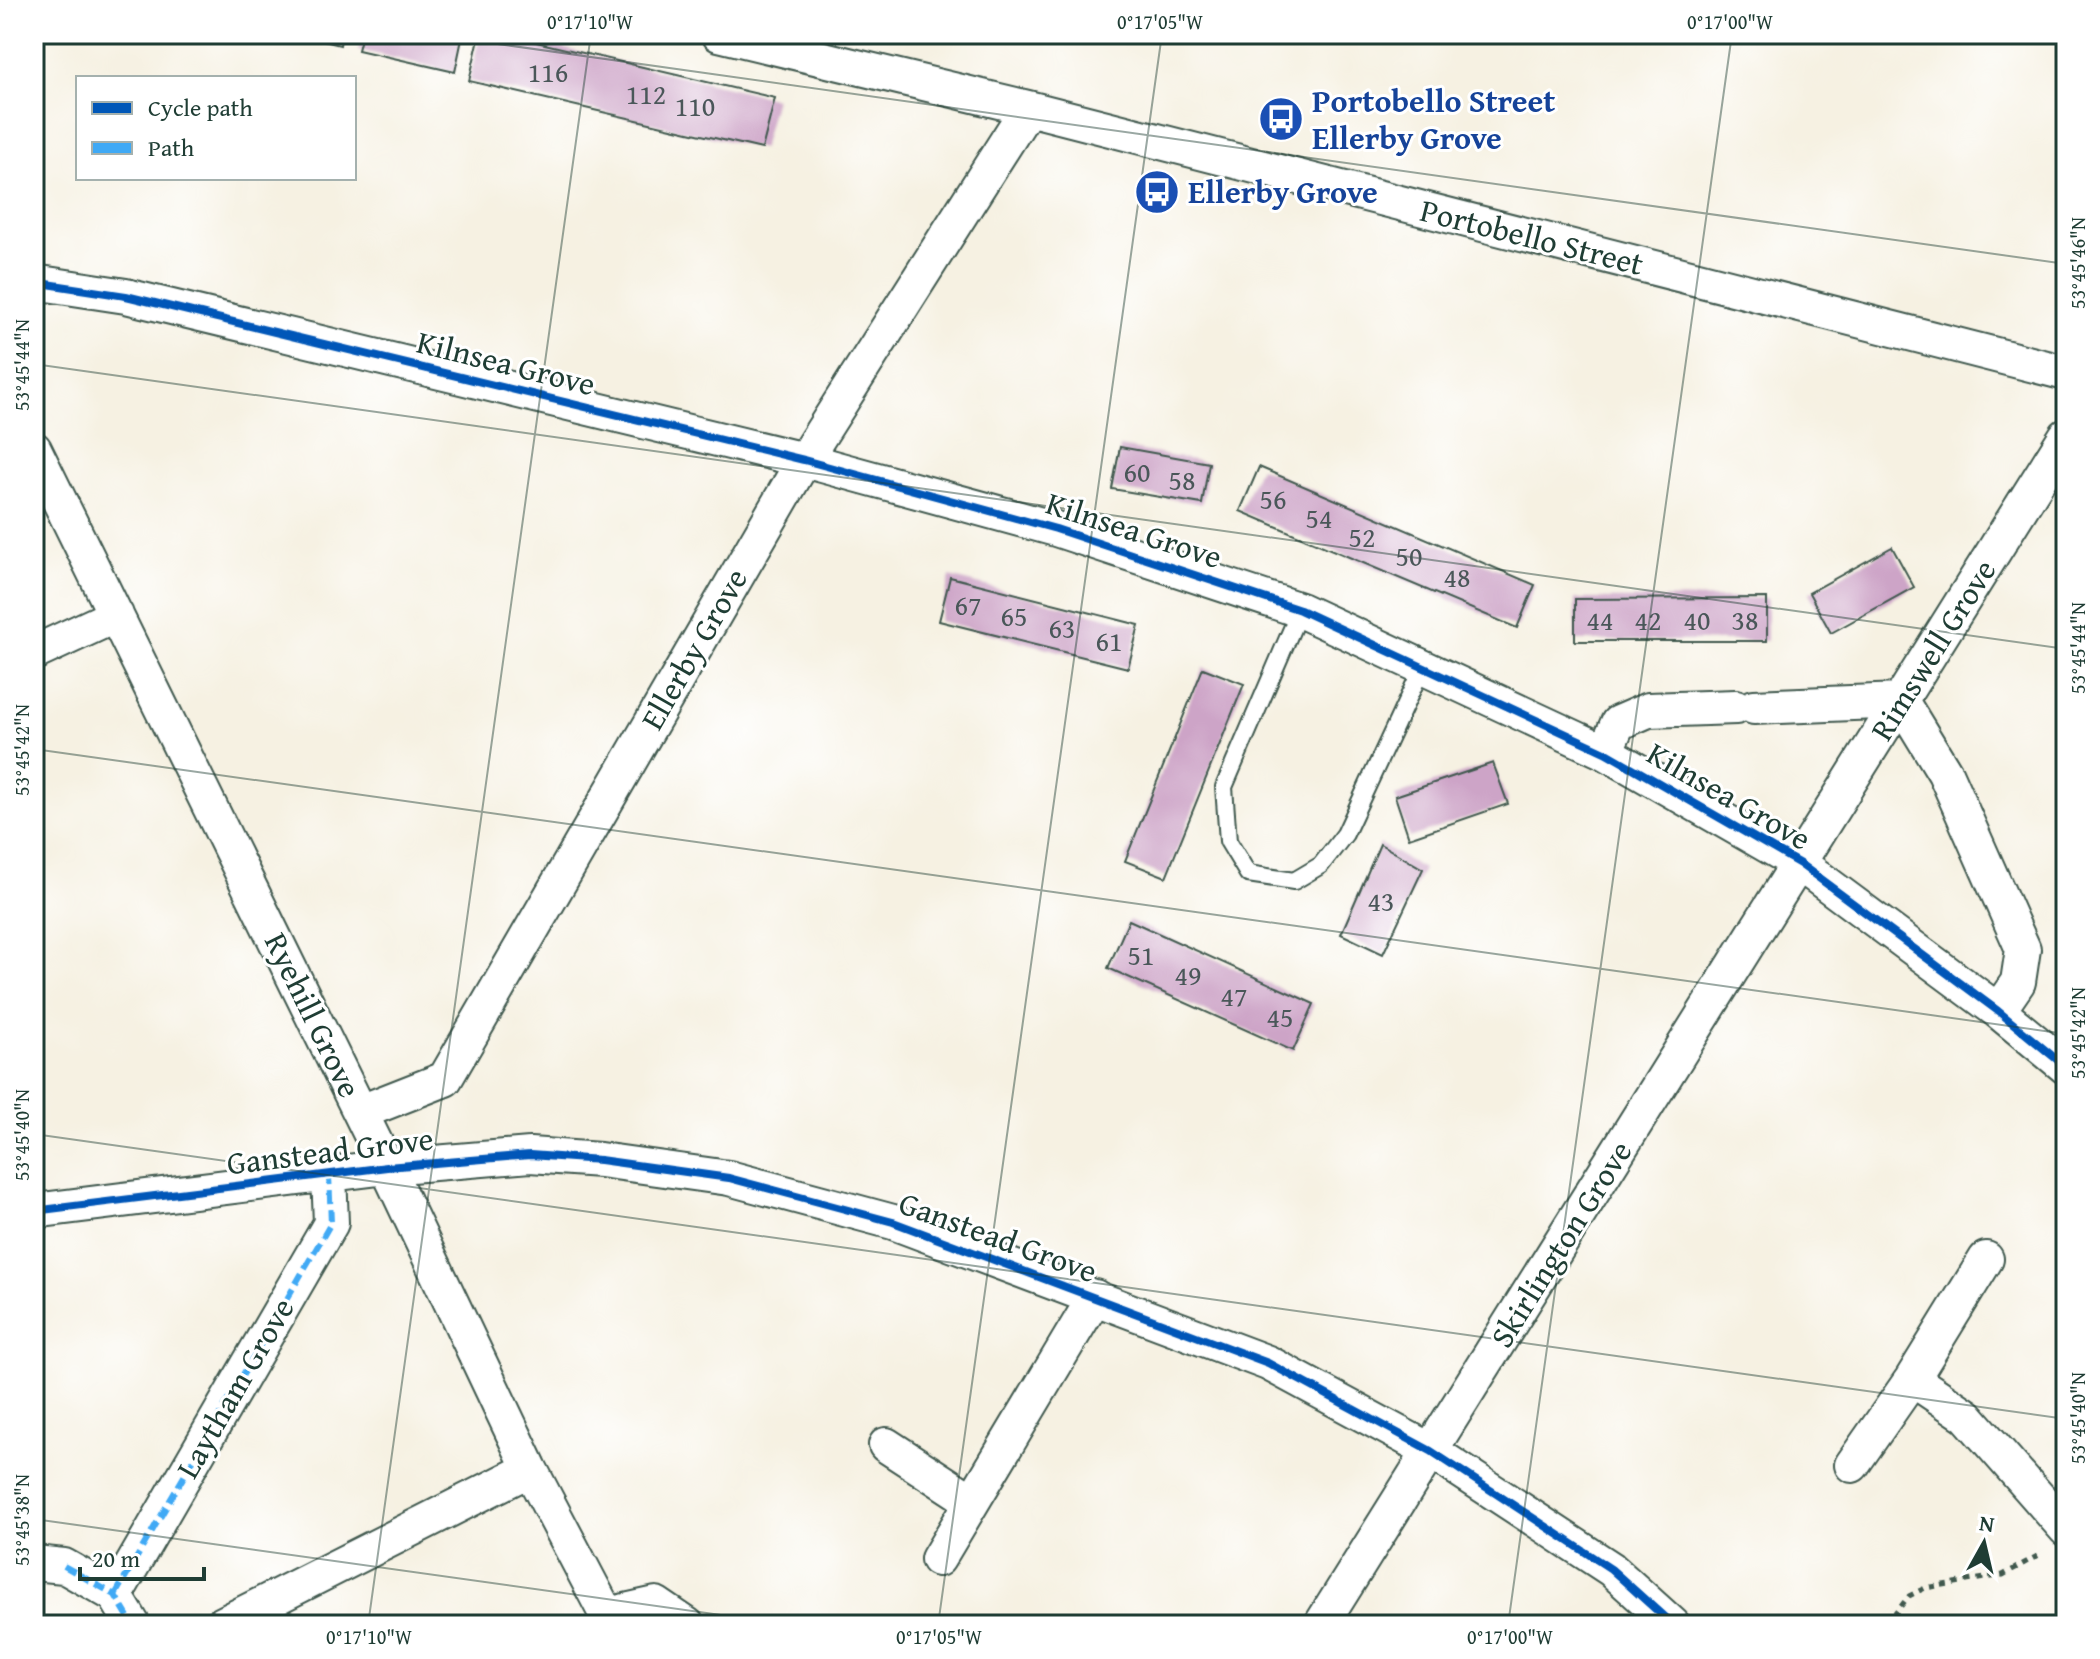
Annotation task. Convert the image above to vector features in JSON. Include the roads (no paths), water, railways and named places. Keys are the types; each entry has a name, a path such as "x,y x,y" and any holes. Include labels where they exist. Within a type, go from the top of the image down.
{"street":[{"name":"Portobello Street","path":"719,34 1028,108 2066,373"},
{"name":"Ellerby Grove","path":"361,1112 445,1079 804,460 1028,108"},
{"name":"Kilnsea Grove","path":"34,282 126,296 804,460 1056,529 1300,610 1605,752 1800,864 1998,1011 2066,1067"},
{"name":"Rimswell Grove","path":"1800,864 2066,436"},
{"name":"Ryehill Grove","path":"34,449 361,1112 530,1469 610,1620"},
{"path":"34,653 116,615"},
{"name":"Kilnsea Grove","path":"1605,752 1618,723 1648,710 1901,701"},
{"path":"1901,701 1945,773 2023,949 2018,982 1998,1011"},
{"name":"Skirlington Grove","path":"1321,1625 1800,864"},
{"name":"Ganstead Grove","path":"34,1211 387,1167 530,1155 600,1160 729,1178 893,1222 1268,1363 1431,1451 1611,1569 1673,1625"},
{"name":"Laytham Grove","path":"115,1595 331,1223 329,1174"},
{"path":"1852,1465 1912,1379 1986,1259"},
{"path":"938,1559 1095,1297"},
{"path":"1912,1379 1967,1416 2065,1529"},
{"path":"886,1445 972,1501"},
{"path":"221,1625 530,1469"},
{"path":"49,1564 115,1595 133,1625"},
{"path":"610,1620 656,1604 687,1625"}],"lane":[{"path":"1300,610 1224,787 1228,841 1248,874 1294,881 1321,865 1345,834 1423,666"}],"place":[{"name":"Portobello Street Ellerby Grove","path":"1281,119"},
{"name":"Ellerby Grove","path":"1157,192"}]}
